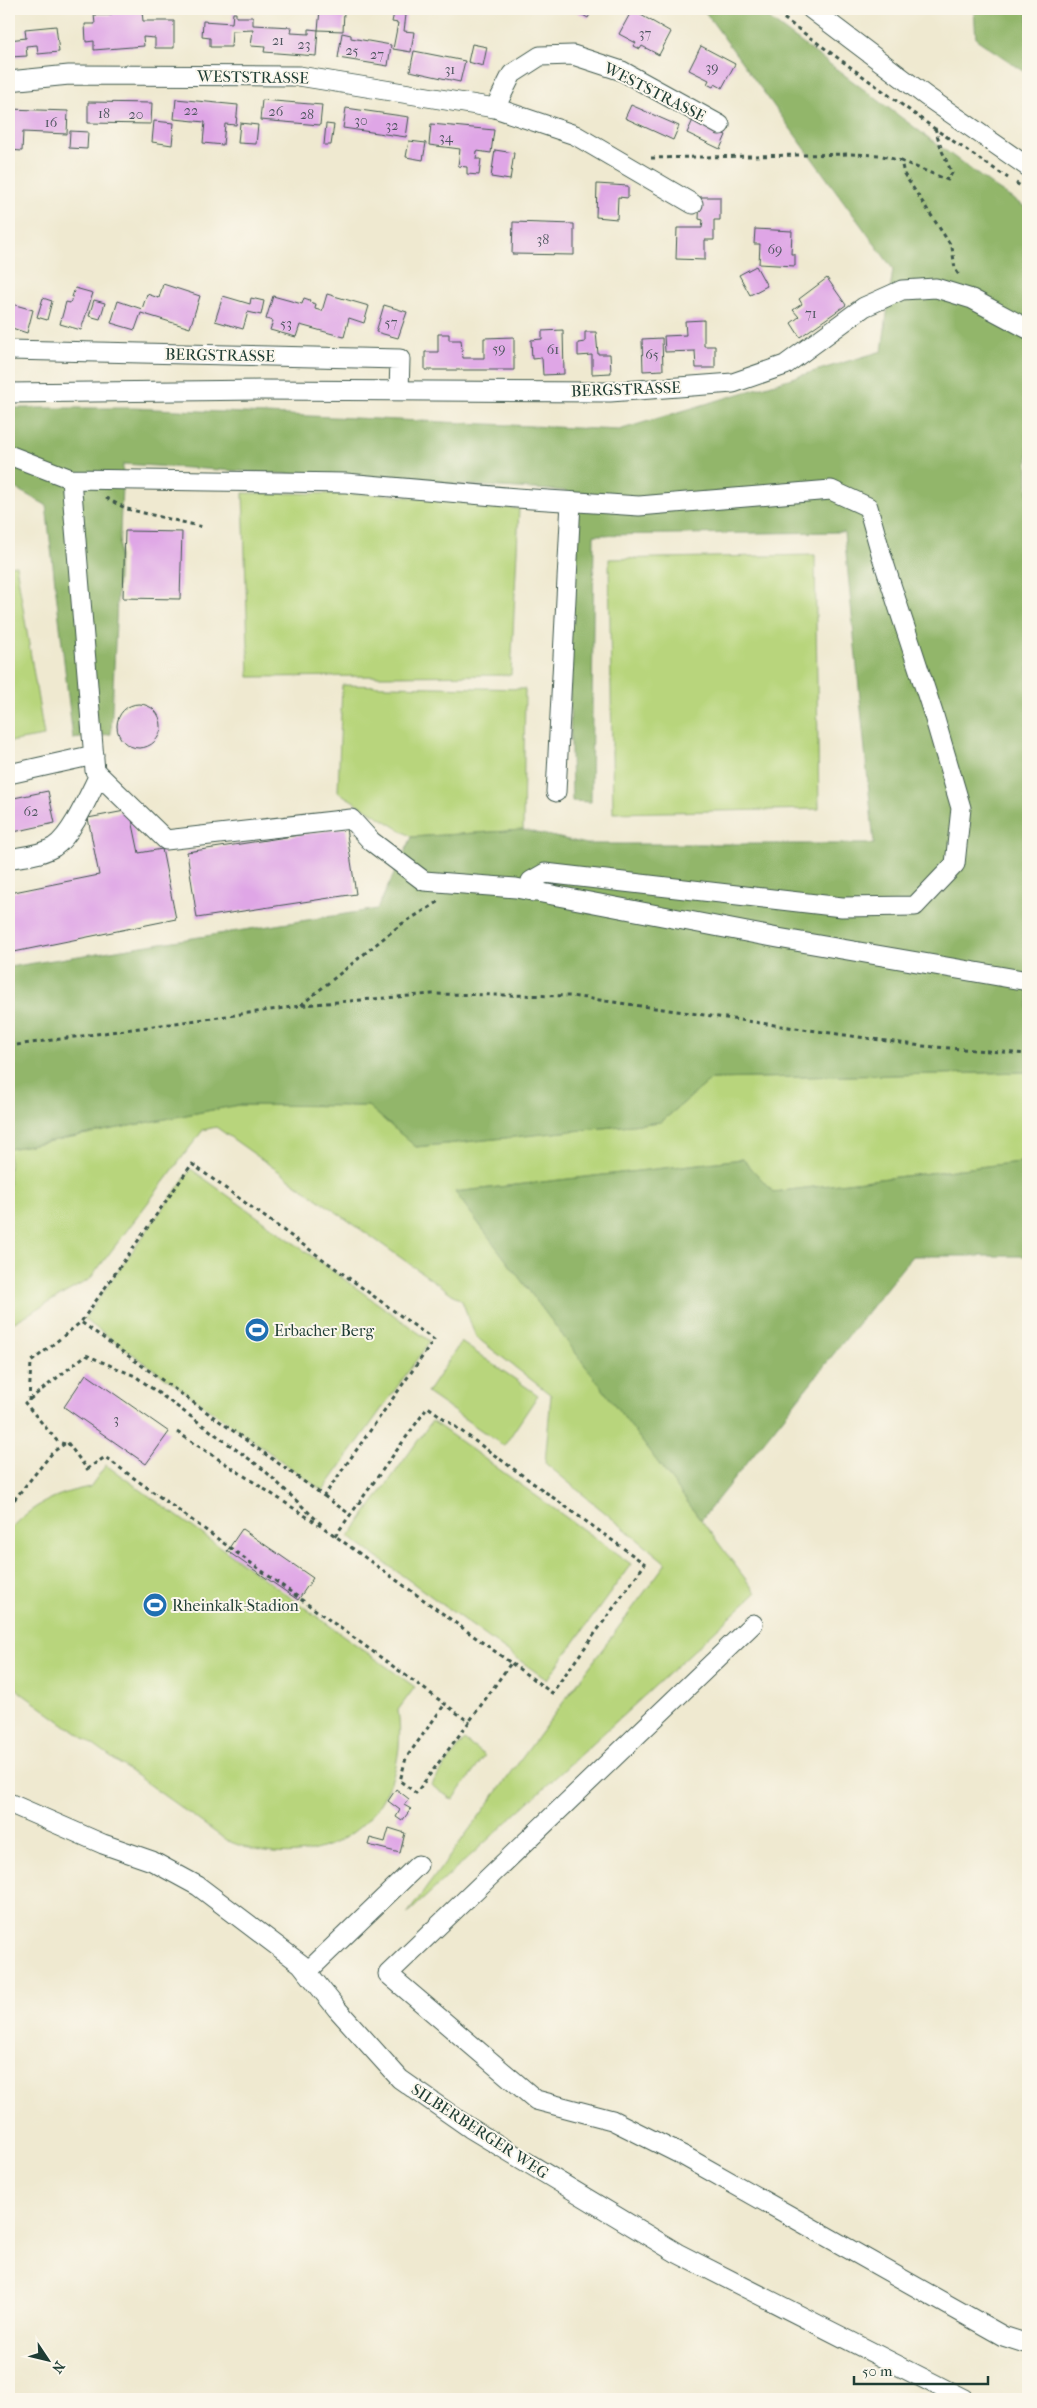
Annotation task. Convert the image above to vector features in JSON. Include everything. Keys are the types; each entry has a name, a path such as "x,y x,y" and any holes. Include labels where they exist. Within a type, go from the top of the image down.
{"street":[{"path":"811,9 926,96 1028,167"},
{"name":"WESTSTRASSE","path":"495,108 512,74 540,56 573,55 622,72 720,125"},
{"name":"WESTSTRASSE","path":"9,81 69,75 299,76 495,108 575,135 694,204"},
{"name":"BERGSTRASSE","path":"9,393 399,390 610,392 733,383 785,365 864,307 902,290 936,288 972,299 1028,329"},
{"name":"BERGSTRASSE","path":"9,350 400,359 399,390"},
{"path":"9,455 71,480 346,483 639,506 831,490 868,507 961,808 956,864 915,906 842,908 545,873 531,881 534,892"},
{"path":"71,480 95,771 166,840 351,818 371,841 424,881 516,888 758,935 1028,980"},
{"path":"556,792 572,502"},
{"path":"9,774 94,755"},
{"path":"9,858 40,853 58,844 75,820 99,775"},
{"path":"753,1624 388,1974 536,2100 612,2120 676,2152 1003,2336 1028,2344"},
{"name":"SILBERBERGER WEG","path":"9,1803 103,1844 152,1861 198,1886 301,1964 343,2016 400,2079 470,2128 677,2253 964,2399"},
{"path":"307,1972 418,1865"}],"path":[{"path":"771,9 935,129 1028,191"},
{"path":"647,158 879,155 901,161 948,180 952,173 942,151"},
{"path":"901,161 904,174 952,247 955,269 970,290 972,299"},
{"path":"103,496 127,509 203,526"},
{"path":"301,1005 400,925 442,900"},
{"path":"9,1046 301,1005 432,994 571,996 922,1046 1028,1054"},
{"path":"324,1496 434,1340 192,1164 81,1322 31,1362 29,1401 26,1404 58,1442 65,1444 67,1442 87,1469 105,1457 469,1722"},
{"path":"81,1322 351,1515"},
{"path":"29,1401 86,1356 135,1376 263,1469 331,1533"},
{"path":"177,1432 336,1536 552,1693 645,1564 428,1407 336,1536"},
{"path":"9,1506 53,1452 65,1444"},
{"path":"445,1704 406,1758 400,1781 416,1793 510,1663"}],"green space":[{"path":"703,9 756,9 993,186 1028,209 1028,1072 712,1079 661,1122 416,1147 368,1106 238,1105 9,1149 9,967 377,909 412,837 523,830 587,844 874,844 844,532 594,535 591,802 572,801 566,491 123,464 111,734 73,739 46,505 9,485 9,408 133,408 619,430 882,351 893,269"},
{"path":"974,9 1028,9 1028,74 976,39"},
{"path":"243,493 381,494 519,509 511,675 249,677"},
{"path":"815,555 819,809 613,813 609,559"},
{"path":"16,565 44,736 9,742 9,566"},
{"path":"342,685 525,689 523,830 412,837 338,792"},
{"path":"1028,1072 1028,1161 773,1192 743,1159 455,1192 756,1593 407,1914 666,1563 545,1463 551,1395 476,1337 462,1301 216,1127 203,1130 90,1279 9,1325 9,1149 238,1105 368,1106 416,1147 661,1122 712,1079"},
{"path":"743,1159 773,1192 1028,1161 1028,1256 912,1256 701,1520 455,1192"},
{"name":"Erbacher Berg","path":"191,1169 430,1341 323,1491 84,1319"},
{"path":"461,1342 538,1395 504,1446 427,1393"},
{"path":"432,1421 631,1564 547,1680 349,1537"},
{"name":"Rheinkalk-Stadion","path":"106,1465 415,1687 398,1710 399,1748 391,1781 376,1809 354,1831 327,1846 296,1853 262,1851 226,1840 21,1693 9,1680 9,1530 18,1521 46,1501 90,1487"},
{"path":"464,1740 485,1756 453,1800 431,1785"}],"building":[{"path":"110,9 142,11 143,21 174,21 174,48 155,48 155,38 143,37 144,46 94,50 94,41 86,42 85,24 95,24 94,15 111,15"},
{"path":"572,9 593,9 588,18"},
{"path":"320,10 344,12 343,31 318,30"},
{"path":"632,10 671,32 659,55 642,46 640,49 634,46 636,43 619,34"},
{"path":"233,13 236,13 236,17 253,17 253,25 292,27 291,33 309,34 309,29 318,30 316,56 264,52 265,47 251,46 253,30 232,31 231,47 210,47 210,38 202,37 203,21 232,23"},
{"path":"394,13 406,15 404,31 414,32 411,52 393,49 398,23 392,22"},
{"path":"56,26 59,52 38,54 37,45 26,46 27,56 10,57 9,40 26,38 25,29"},
{"path":"342,33 351,35 351,38 391,45 388,66 338,58"},
{"path":"472,44 487,47 483,66 468,62"},
{"path":"701,46 735,64 722,88 715,84 713,87 707,84 709,80 689,70"},
{"path":"414,51 465,61 460,82 410,71"},
{"path":"176,99 238,105 236,125 225,124 223,145 203,143 205,122 174,119"},
{"path":"262,100 322,105 320,125 260,120"},
{"path":"88,102 152,103 151,124 88,123"},
{"path":"631,105 679,126 673,140 625,118"},
{"path":"346,108 409,117 406,137 343,128"},
{"path":"9,109 68,111 67,134 23,132 22,151 9,150"},
{"path":"693,120 726,135 720,149 687,133"},
{"path":"154,121 174,123 172,145 152,142"},
{"path":"240,123 258,125 256,144 238,143"},
{"path":"326,124 334,125 331,145 324,145"},
{"path":"431,124 494,130 491,153 477,151 476,159 481,159 479,175 467,174 467,167 458,166 460,149 429,145"},
{"path":"70,131 88,132 87,149 69,148"},
{"path":"409,141 426,143 423,160 406,157"},
{"path":"495,150 514,153 510,180 491,177"},
{"path":"597,184 628,186 628,198 618,197 617,219 596,217"},
{"path":"700,197 720,197 720,220 714,220 714,240 705,240 705,260 676,259 677,228 702,228 703,220 699,219"},
{"path":"513,222 574,224 574,255 512,254"},
{"path":"755,229 792,231 791,254 795,254 795,266 759,264 760,244 754,244"},
{"path":"756,266 767,286 750,295 739,275"},
{"path":"827,278 846,305 800,337 791,323 799,317 793,310 802,304 799,299"},
{"path":"163,284 200,296 190,328 141,313 135,330 111,323 118,301 142,309 147,294 159,298"},
{"path":"75,288 93,293 81,330 60,324 66,302 70,303"},
{"path":"327,294 369,306 364,323 349,318 344,337 300,325 296,337 270,330 273,321 266,319 273,296 302,304 304,298 316,304 315,309 322,311"},
{"path":"223,296 250,304 251,298 264,301 261,315 248,312 243,329 215,321"},
{"path":"43,298 52,301 47,320 37,317"},
{"path":"94,300 105,303 100,319 89,316"},
{"path":"12,304 33,310 27,333 9,327 9,313"},
{"path":"384,305 407,312 398,338 376,332"},
{"path":"704,320 704,346 715,346 715,368 696,368 695,351 665,352 664,336 686,335 685,321"},
{"path":"563,330 564,374 543,375 542,358 532,359 531,340 542,339 542,331"},
{"path":"585,332 596,332 598,354 610,354 611,373 592,374 592,355 578,356 578,343 585,342"},
{"path":"438,334 449,334 449,340 461,340 463,358 484,358 484,338 514,337 514,370 425,370 425,352 438,352"},
{"path":"662,338 663,370 643,371 642,339"},
{"path":"125,531 182,532 180,599 123,598"},
{"path":"139,704 151,708 157,714 161,726 157,738 151,744 139,748 127,744 121,738 117,726 121,714 127,708"},
{"path":"48,791 55,823 9,833 9,799"},
{"path":"130,810 139,853 162,849 176,919 9,953 9,893 99,875 88,818"},
{"path":"346,828 356,894 197,918 187,852"},
{"path":"86,1374 169,1432 146,1464 64,1407"},
{"path":"242,1529 313,1578 298,1600 227,1551"},
{"path":"396,1789 409,1799 404,1805 411,1809 402,1821 396,1817 400,1810 388,1801"},
{"path":"389,1828 405,1833 400,1853 368,1845 370,1838 385,1842"}],"place":[{"name":"Erbacher Berg","path":"257,1330"},
{"name":"Rheinkalk-Stadion","path":"155,1605"}]}
